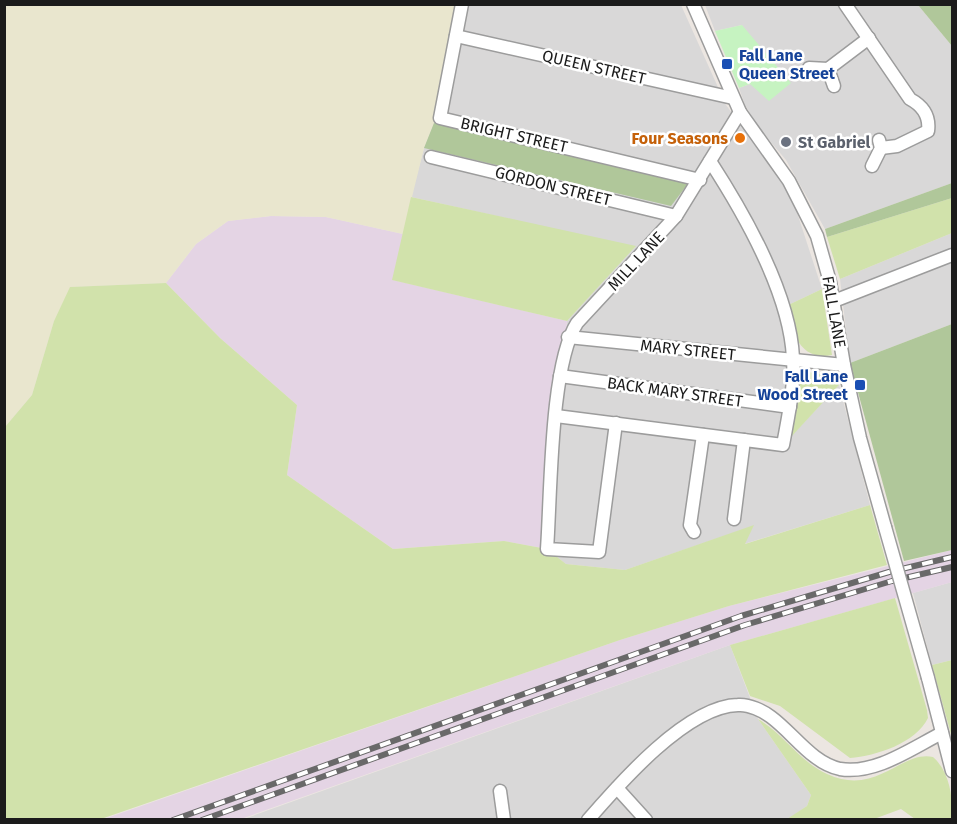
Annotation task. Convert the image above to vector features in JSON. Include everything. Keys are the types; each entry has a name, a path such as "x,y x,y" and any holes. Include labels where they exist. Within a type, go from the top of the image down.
{"street":[{"name":"BRIGHT STREET","path":"462,4 440,118 700,180"},
{"name":"FALL LANE","path":"693,4 740,112 789,181 816,236 834,301 844,365 885,527 952,771"},
{"path":"845,4 910,99 920,104 929,123 927,131 897,146 880,144 872,166"},
{"name":"QUEEN STREET","path":"456,36 733,98"},
{"path":"810,68 828,69 868,38"},
{"path":"828,69 834,86"},
{"name":"MILL LANE","path":"616,423 599,552 547,549 556,416 560,376 568,337 577,323 676,216 740,112"},
{"path":"927,131 938,139"},
{"name":"GORDON STREET","path":"431,157 676,216"},
{"path":"556,416 783,445 790,407 794,361 792,340 758,244 744,216 710,161"},
{"path":"834,301 952,255"},
{"name":"MARY STREET","path":"568,337 844,365"},
{"name":"BACK MARY STREET","path":"560,376 790,407"},
{"path":"694,532 690,525 703,435"},
{"path":"734,519 744,440"},
{"path":"588,819 617,788 696,719 730,706 739,704 755,708 770,716 824,763 841,769 875,766 942,734"},
{"path":"617,788 645,819"},
{"path":"500,791 504,819"}],"shaded area":[{"path":"5,5 455,5 434,123 424,148 403,234 326,217 271,216 228,221 196,244 166,283 71,287 54,321 32,395 5,427"},
{"path":"455,5 681,5 726,105 790,191 822,289 782,308 792,340 784,444 839,385 870,505 744,544 753,526 625,570 566,564 547,549 567,321 635,247 411,197 424,148 434,123"},
{"path":"705,5 918,5 952,46 952,183 825,229 786,160 759,128 745,105 739,88 750,84 742,25 715,31"},
{"path":"271,216 326,217 403,234 393,280 567,321 547,549 504,541 393,549 287,475 297,405 220,338 166,283 196,244 228,221"},
{"path":"952,233 952,324 850,363 840,279"},
{"path":"952,550 952,582 730,645 241,819 101,820 620,640 729,606"},
{"path":"952,582 952,660 932,665 913,593"},
{"path":"730,645 758,719 811,795 807,806 787,820 241,820"}],"green space":[{"path":"918,5 952,5 952,46"},
{"path":"742,25 791,83 769,101 750,84 739,88 715,31"},
{"path":"434,123 685,179 687,185 671,206 424,148"},
{"path":"952,183 952,198 827,237 825,229"},
{"path":"411,197 636,246 567,321 392,280"},
{"path":"952,198 952,233 840,279 827,237"},
{"path":"166,283 220,338 297,405 287,475 393,549 504,541 547,549 566,564 625,570 754,525 745,544 870,505 887,565 729,606 620,640 101,819 5,820 5,427 32,395 54,321 70,287"},
{"path":"822,289 832,355 821,356 812,354 799,343 784,307"},
{"path":"952,324 952,550 904,561 850,363"},
{"path":"801,371 835,376 839,385 791,437 798,373"},
{"path":"895,598 927,710 928,718 914,735 883,751 850,758 780,706 750,696 730,645"},
{"path":"952,660 952,738 932,665"},
{"path":"758,719 817,769 845,780 874,777 910,760 933,757 947,778 952,803 952,819 915,819 901,809 874,819 787,819 807,806 811,795"}],"railway":[{"path":"173,820 741,616 889,572 952,557"},
{"path":"202,820 745,625 892,581 952,567"}],"place":[{"name":"Fall Lane Queen Street","path":"727,64"},
{"name":"Four Seasons","path":"740,138"},
{"name":"St Gabriel","path":"786,142"},
{"name":"Fall Lane Wood Street","path":"860,385"}]}
